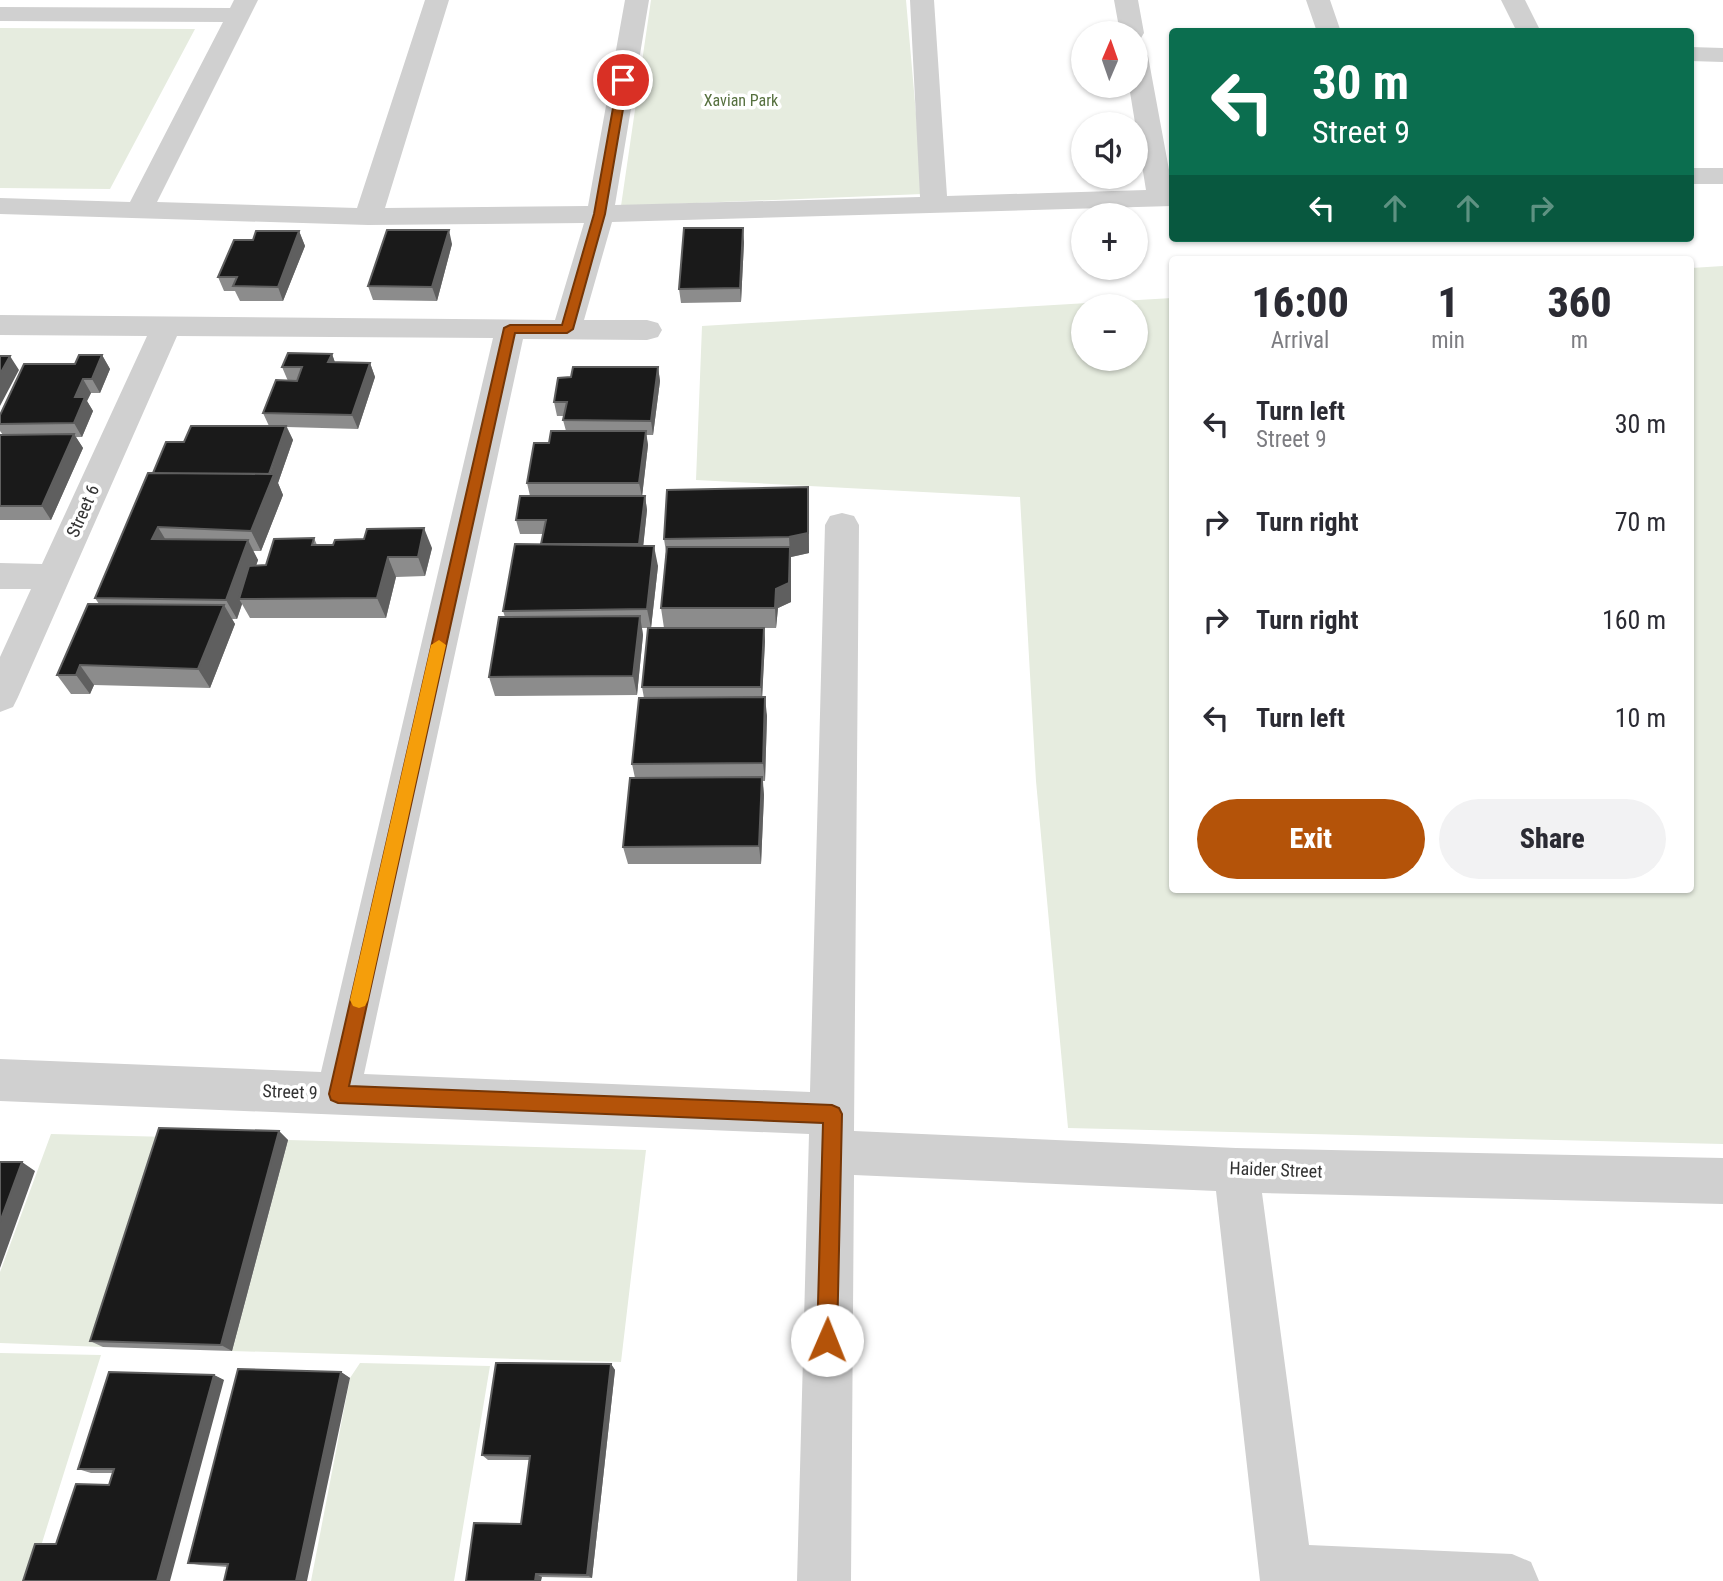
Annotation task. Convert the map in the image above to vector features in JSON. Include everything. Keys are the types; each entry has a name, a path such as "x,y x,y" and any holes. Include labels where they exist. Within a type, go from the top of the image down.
{"street":[{"path":"369,217 437,0"},
{"path":"567,329 600,214 637,0"},
{"path":"922,0 934,203"},
{"path":"1126,0 1130,21"},
{"path":"1318,0 1328,28"},
{"path":"1513,0 1527,28"},
{"path":"0,14 243,8 139,211"},
{"path":"1694,54 1723,55"},
{"path":"0,206 369,217 600,214 1167,198 1145,98"},
{"path":"1694,176 1723,176"},
{"path":"0,325 648,330"},
{"name":"Street 6","path":"0,696 166,326"},
{"path":"338,1094 510,328"},
{"path":"824,1581 842,525"},
{"path":"0,576 54,577"},
{"name":"Street 9","path":"0,1080 338,1094 831,1133"},
{"name":"Haider Street","path":"831,1133 1236,1170 1723,1181"},
{"path":"1236,1170 1286,1575 1512,1581"}],"green space":[{"name":"Xavian Park","path":"651,0 906,0 923,194 621,206"},
{"path":"0,28 195,29 110,189 0,188"},
{"path":"1723,266 1723,1144 1068,1128 1036,781 1020,497 696,480 702,326 1071,304 1071,371 1148,371 1148,299 1169,298 1169,893 1694,893 1694,268"},
{"path":"51,1134 170,1137 103,1347 0,1343 0,1272"},
{"path":"288,1140 646,1150 621,1362 232,1351"},
{"path":"0,1353 101,1355 30,1581 0,1581"},
{"path":"360,1363 490,1366 454,1581 311,1581 350,1378"}],"building":[{"path":"684,228 743,228 740,288 679,289"},
{"path":"387,230 449,230 432,287 368,286"},
{"path":"256,231 299,231 278,287 233,286 237,277 218,277 234,240 253,240"},
{"path":"288,353 332,354 328,362 370,363 352,415 263,413 276,380 297,381 302,367 282,367"},
{"path":"79,355 102,355 92,379 83,379 75,397 85,397 74,423 0,424 0,415 24,364 75,364"},
{"path":"0,356 10,356 0,374"},
{"path":"573,367 658,367 651,421 563,420 567,402 554,402 558,378 571,377"},
{"path":"191,426 286,426 269,474 153,473 166,442 184,442"},
{"path":"551,431 646,431 639,483 527,483 534,443 549,443"},
{"path":"74,434 42,506 0,506 0,435"},
{"path":"148,473 274,474 251,531 158,527 152,539 248,540 226,600 95,598"},
{"path":"808,487 808,533 789,537 664,539 667,490"},
{"path":"520,496 645,496 639,544 541,544 546,520 516,520"},
{"path":"424,528 418,557 388,557 377,598 239,599 249,566 266,565 274,539 314,538 312,545 333,545 335,540 364,539 367,529"},
{"path":"515,544 654,546 647,609 503,611"},
{"path":"667,547 790,547 789,583 776,589 775,608 661,608"},
{"path":"88,604 224,605 198,669 80,665 76,675 57,675"},
{"path":"640,616 633,676 489,677 499,617"},
{"path":"648,628 764,628 761,687 642,687"},
{"path":"765,697 763,763 632,764 639,698"},
{"path":"762,777 759,846 623,847 630,778"},
{"path":"159,1128 279,1131 221,1345 90,1341"},
{"path":"0,1162 22,1162 0,1222"},
{"path":"496,1363 611,1364 587,1575 536,1574 535,1581 466,1581 474,1523 521,1524 530,1456 482,1455"},
{"path":"238,1369 341,1372 296,1581 224,1581 228,1564 188,1563"},
{"path":"109,1372 214,1375 157,1581 23,1581 35,1544 56,1544 76,1484 109,1485 114,1469 78,1469"}],"slow traffic":[{"path":"359,1000 439,645"}],"route":[{"path":"623,80 600,214 567,329 510,328 338,1094 832,1114 827,1340"}]}
